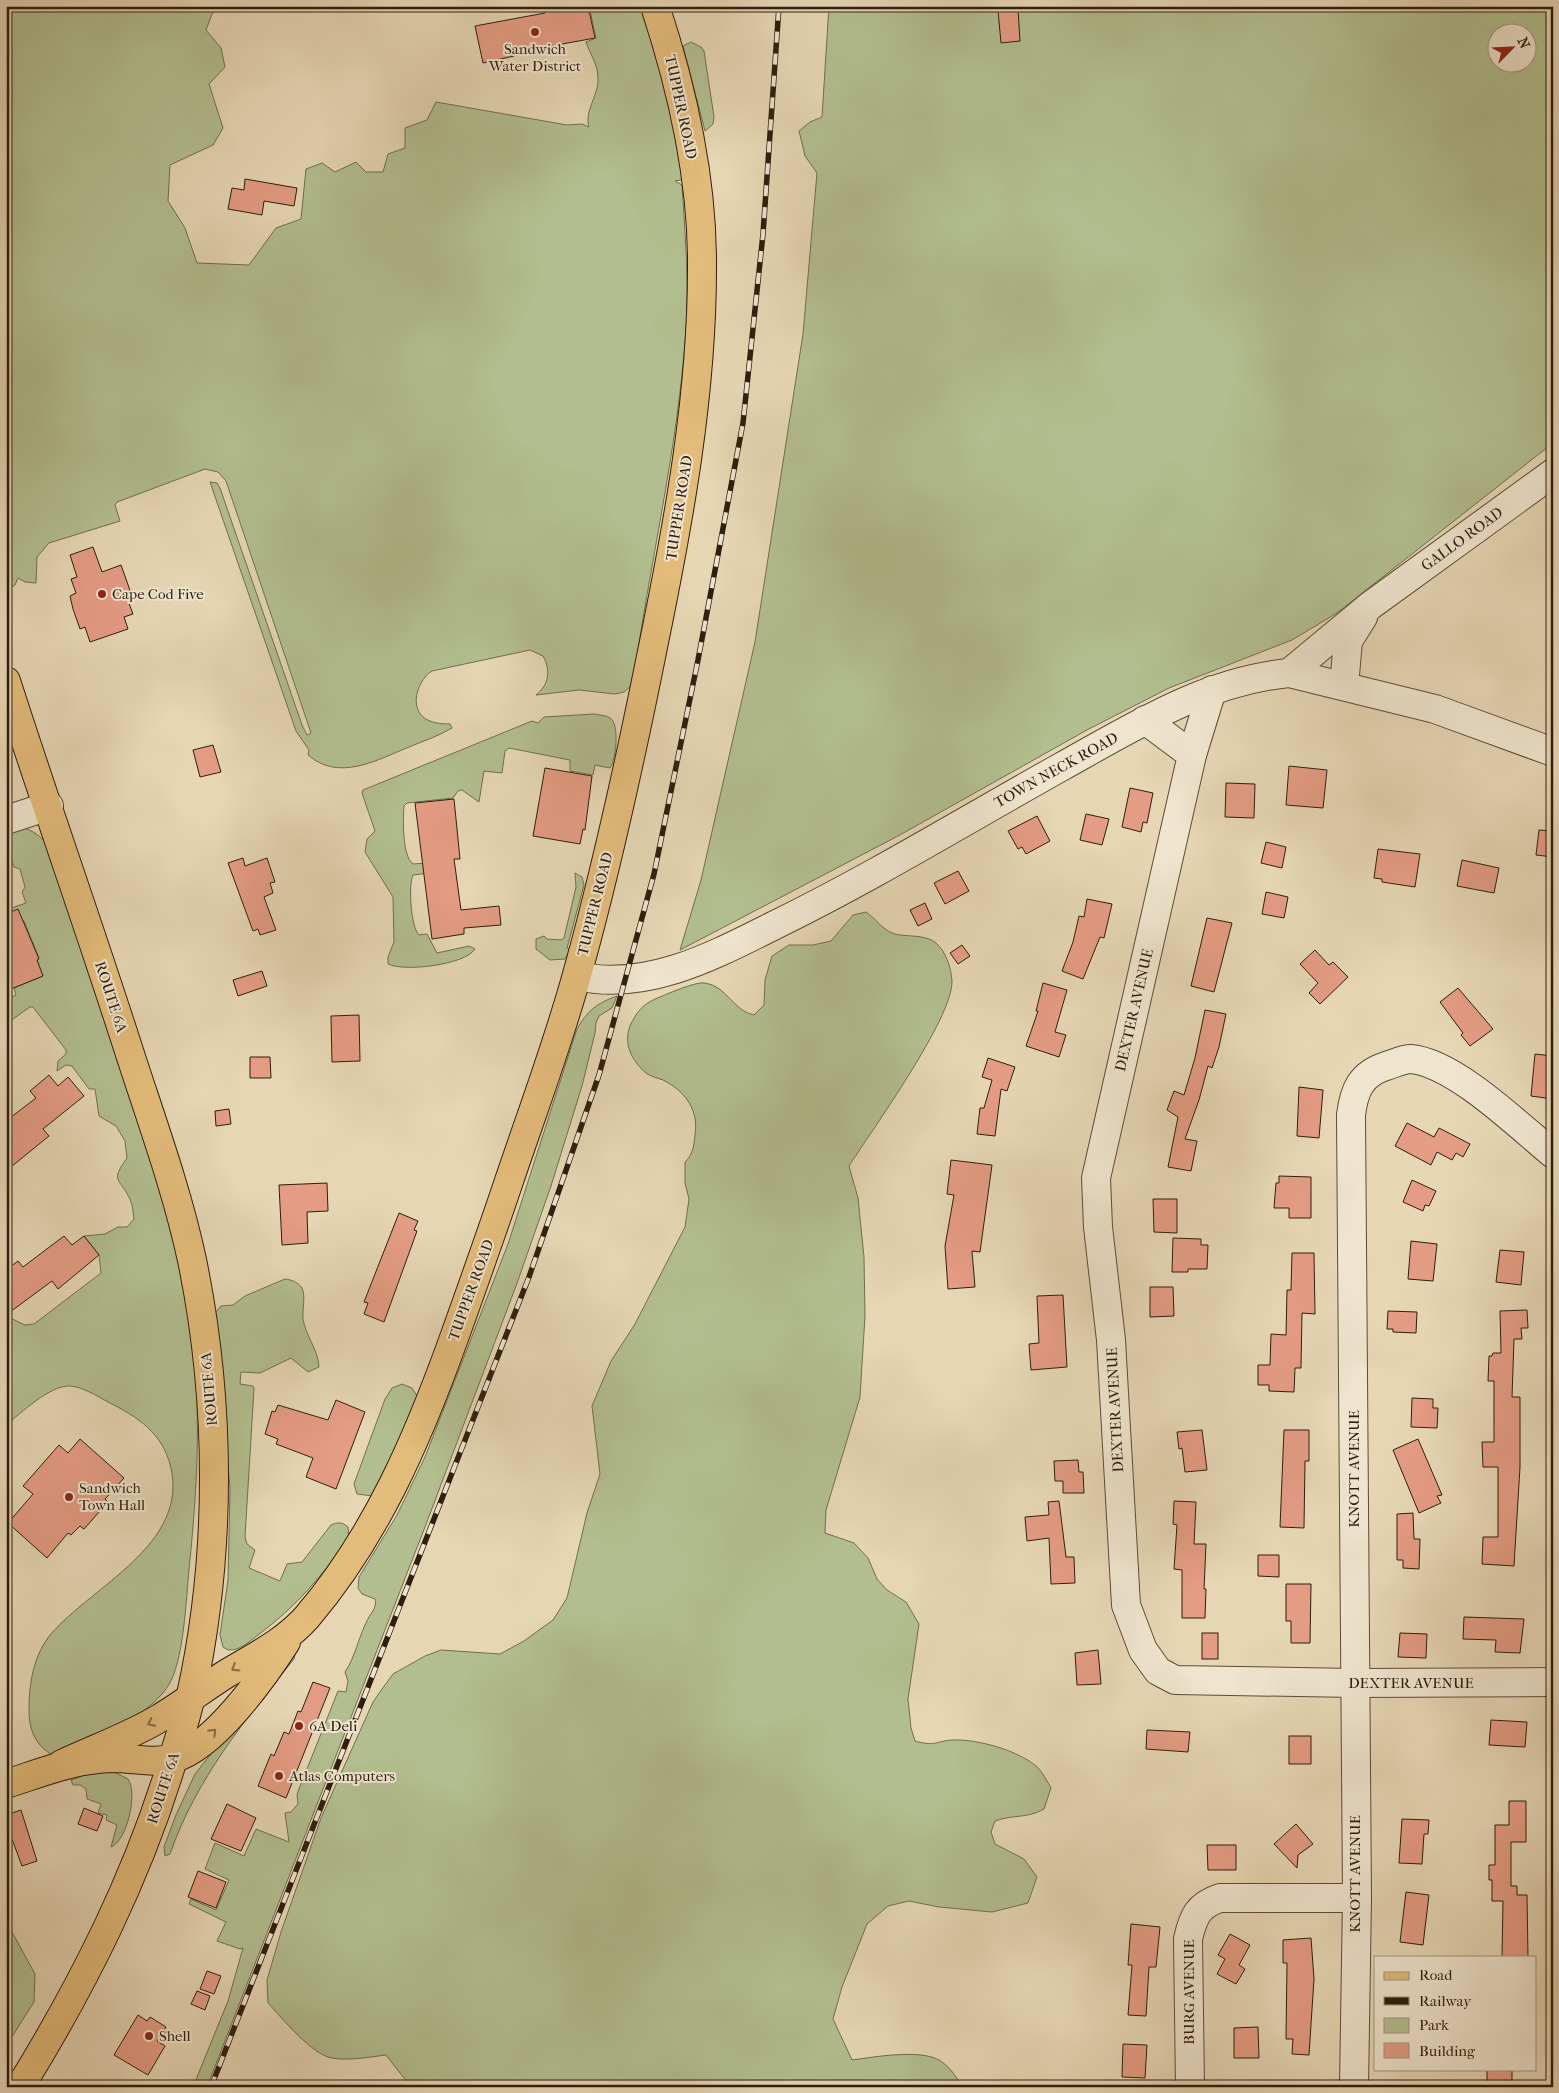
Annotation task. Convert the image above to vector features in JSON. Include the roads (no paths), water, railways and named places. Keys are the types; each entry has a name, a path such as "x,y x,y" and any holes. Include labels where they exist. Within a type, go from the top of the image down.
{"main road":[{"name":"TUPPER ROAD","path":"62,1764 155,1721 191,1695 292,1634 352,1556 386,1499 418,1434 489,1240 577,976 624,786 667,580 681,500 699,367 702,262 698,191 678,84 655,6"},
{"name":"ROUTE 6A","path":"6,681 49,806 165,1162 189,1248 200,1302 213,1440 213,1510 204,1617 191,1695 173,1759 155,1817 118,1909 74,1996 20,2087"},
{"path":"6,1784 62,1764 114,1758 143,1761 173,1759 191,1750 213,1733 262,1678 292,1634"}],"street":[{"name":"GALLO ROAD","path":"1289,673 1371,605 1553,473"},
{"name":"GALLO ROAD","path":"1344,686 1348,641 1371,605"},
{"name":"TOWN NECK ROAD","path":"577,976 615,981 647,976 724,950 840,893 1145,720 1212,690 1264,675 1289,673 1435,709 1553,752"},
{"name":"DEXTER AVENUE","path":"1212,690 1192,755 1096,1178 1098,1227 1111,1340 1126,1605 1143,1650 1158,1671 1175,1680 1354,1684 1553,1682"},
{"path":"1145,720 1192,755"},
{"path":"6,820 49,806"},
{"name":"KNOTT AVENUE","path":"1354,2087 1356,1898 1351,1125 1354,1095 1361,1080 1376,1069 1409,1059 1424,1061 1451,1073 1553,1154"},
{"name":"BURG AVENUE","path":"1190,2087 1188,1939 1192,1922 1198,1910 1208,1902 1220,1898 1356,1898"}],"railway":[{"path":"211,2087 529,1277 599,1075 654,874 698,660 743,423 763,234 779,6"}],"place":[{"name":"Sandwich Water District","path":"535,32"},
{"name":"Cape Cod Five","path":"102,594"},
{"name":"Sandwich Town Hall","path":"69,1497"},
{"name":"6A Deli","path":"299,1726"},
{"name":"Atlas Computers","path":"279,1776"},
{"name":"Shell","path":"149,2036"}]}
